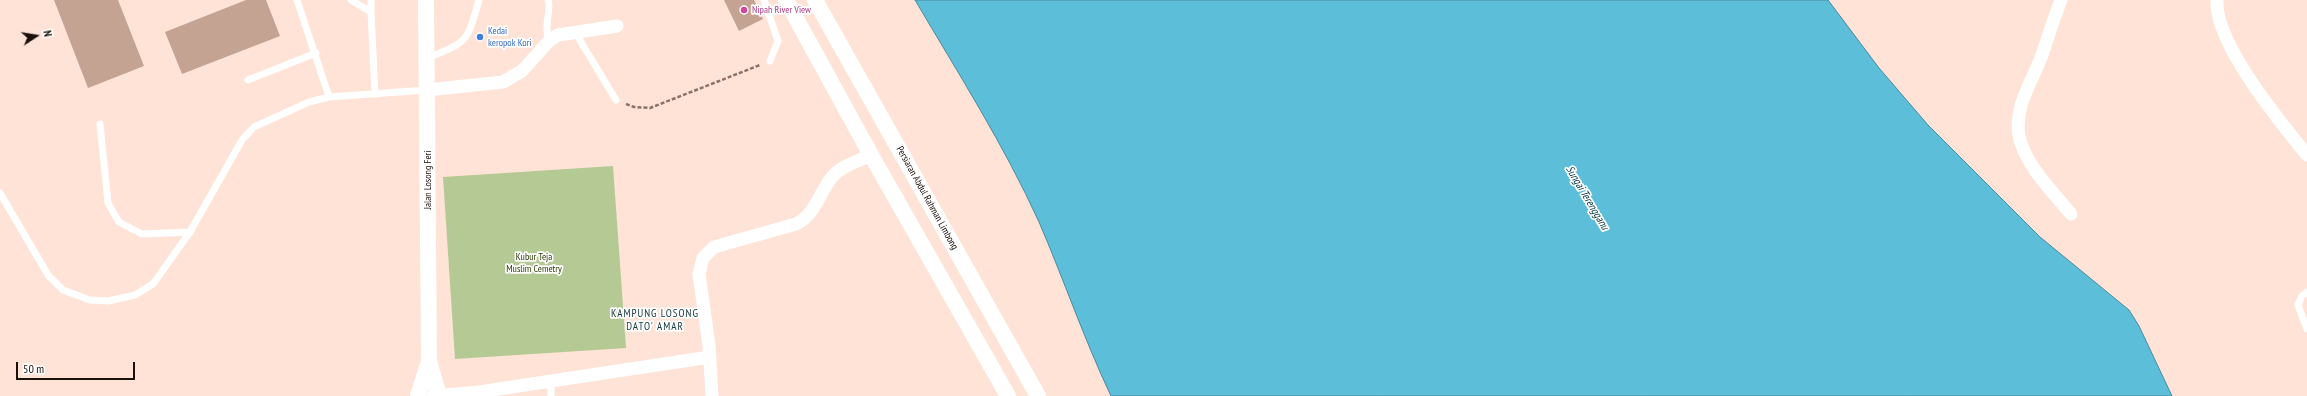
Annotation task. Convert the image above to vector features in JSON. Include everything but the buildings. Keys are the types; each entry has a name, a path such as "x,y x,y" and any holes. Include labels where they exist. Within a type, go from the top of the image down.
{"street":[{"name":"Jalan Losong Feri","path":"426,0 429,360 439,396"},
{"path":"786,0 871,155 1008,396"},
{"name":"Persiaran Abdul Rahman Limbong","path":"815,0 1038,396"},
{"path":"2061,0 2042,56 2023,96 2018,126 2021,142 2030,160 2071,214"},
{"path":"2217,0 2216,12 2220,25 2238,61 2279,120 2307,155"},
{"path":"427,90 503,82 522,71 549,41 558,35 617,26"},
{"path":"712,396 710,358 699,274 703,258 714,247 796,224 805,219 832,177 841,169 871,155"},
{"path":"432,396 479,394 551,381 710,358"},
{"name":"Jalan Losong Feri","path":"418,396 429,360"}],"lane":[{"path":"297,0 316,53 329,96"},
{"path":"351,0 371,12"},
{"path":"371,0 375,94"},
{"path":"427,58 456,47 466,38 479,0"},
{"path":"548,0 549,8 545,31 549,41"},
{"path":"764,0 778,41 770,61"},
{"path":"575,32 616,100"},
{"path":"248,80 316,53"},
{"path":"0,193 48,275 63,290 90,300 108,301 135,295 153,284 190,232 242,140 254,127 309,102 329,96 427,90"},
{"path":"100,124 108,203 119,222 142,234 190,232"},
{"path":"2307,292 2302,296 2298,305 2307,329"},
{"path":"551,381 551,396"}],"path":[{"path":"616,100 634,107 650,108 770,61"}],"green space":[{"name":"Kubur Teja Muslim Cemetry","path":"613,166 626,348 455,359 443,177"}],"water":[{"name":"Sungai Terengganu","path":"915,0 1828,0 1879,68 1928,125 2040,237 2129,310 2139,326 2172,396 1111,396 1039,222 1025,193 980,110"}],"place":[{"name":"Nipah River View","path":"744,10"},
{"name":"Kedai keropok Kori","path":"480,37"}],"district":[{"name":"KAMPUNG LOSONG DATO' AMAR","path":"655,320"}]}
